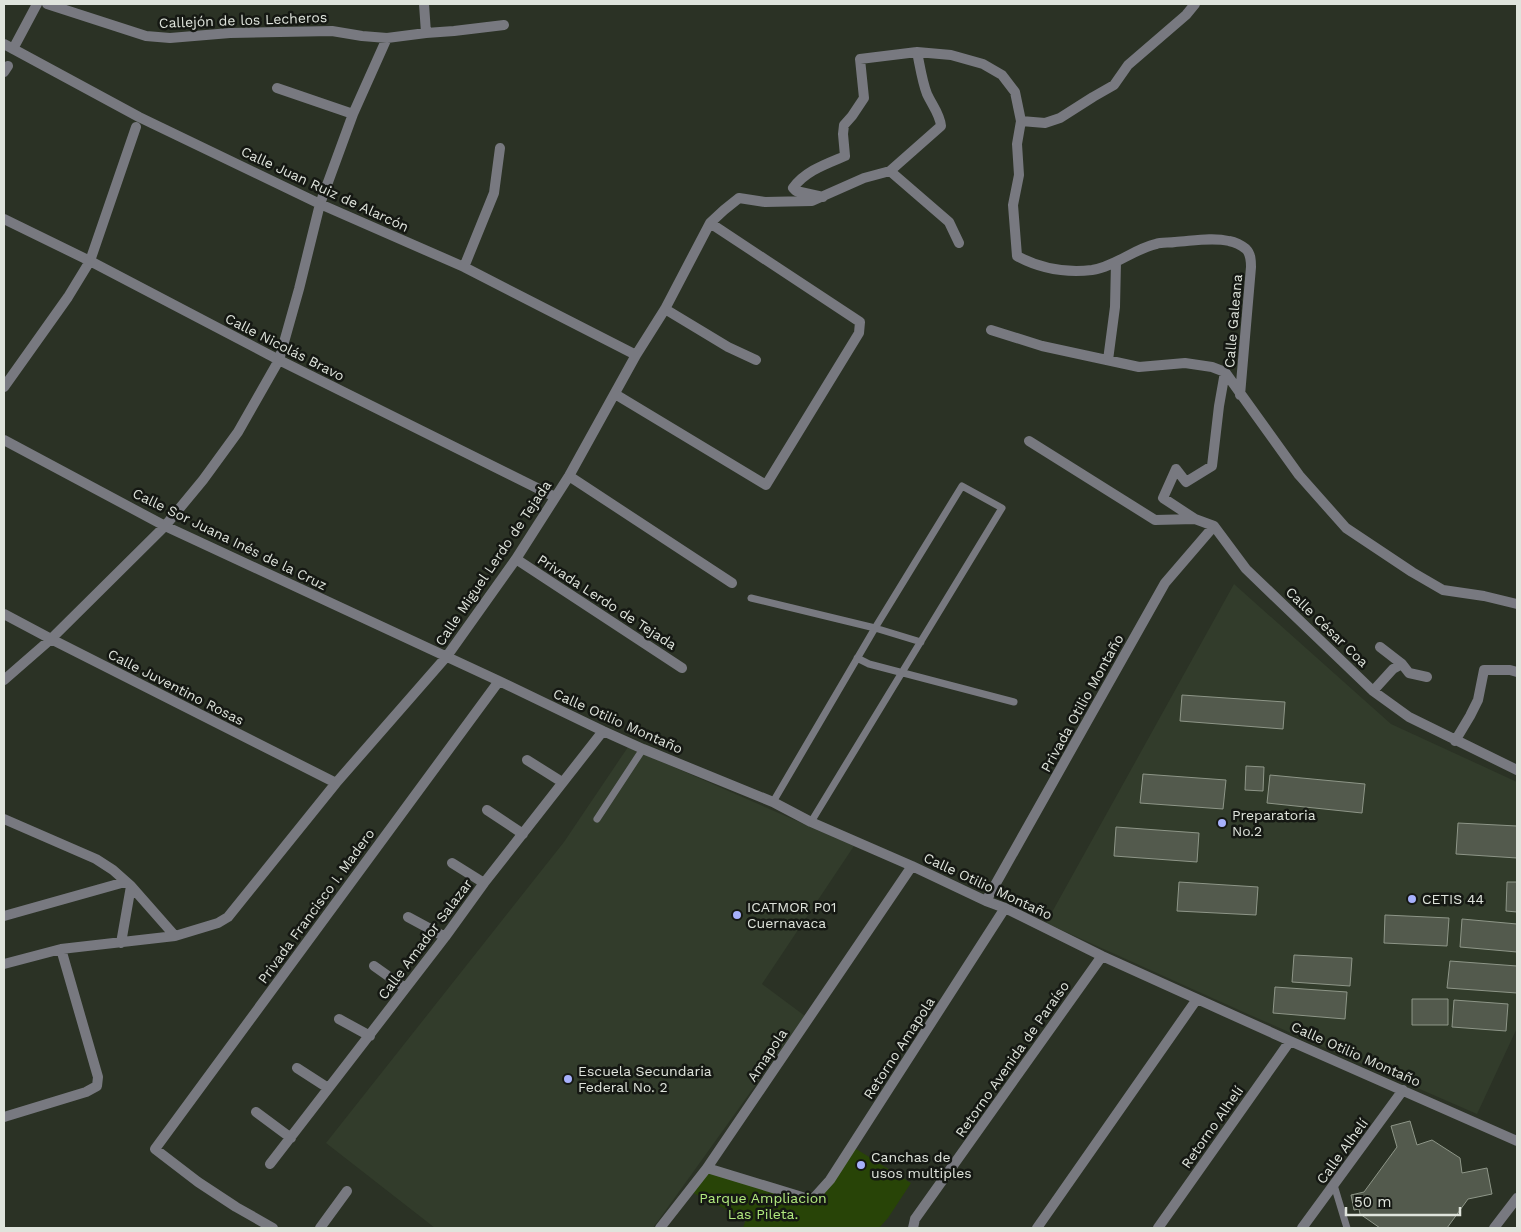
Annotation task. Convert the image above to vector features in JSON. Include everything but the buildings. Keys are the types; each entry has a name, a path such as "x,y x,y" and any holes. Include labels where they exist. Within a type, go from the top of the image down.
{"street":[{"path":"9,47 37,4"},
{"name":"Callejón de los Lecheros","path":"47,4 146,36 170,38 230,33 332,31 387,38 426,33 454,32 504,24"},
{"path":"424,4 426,33"},
{"path":"1020,121 1044,123 1060,118 1114,85 1128,65 1186,15 1195,4"},
{"path":"4,680 51,639 165,526 203,480 238,432 279,360 320,204 353,114 387,38"},
{"name":"Calle Juan Ruiz de Alarcón","path":"9,47 139,117 320,204 464,267 636,355"},
{"path":"615,394 766,485 859,333 860,322 710,223 740,198 765,202 812,201 864,178 890,171 941,126 940,118 923,82 917,52"},
{"path":"823,197 796,191 793,188 798,181 812,171 845,156 842,134 844,124 864,98 860,59 917,52 951,55 983,64 1002,75 1015,92 1020,121 1018,144 1019,175 1012,205 1017,256 1038,266 1074,272 1095,269 1116,262 1116,307 1108,360"},
{"path":"277,88 353,114"},
{"path":"4,387 68,297 90,261 136,127"},
{"path":"464,267 494,193 500,148"},
{"path":"890,171 949,222 959,243"},
{"name":"Calle Nicolás Bravo","path":"4,219 90,261 279,360 555,497"},
{"name":"Calle Miguel Lerdo de Tejada","path":"4,964 61,948 175,936 218,923 228,917 336,783 447,656 516,560 569,476 636,355 665,309 710,223"},
{"name":"Calle Galeana","path":"1116,262 1156,243 1228,241 1248,250 1251,267 1240,395"},
{"path":"665,309 756,360"},
{"path":"991,330 1042,346 1139,367 1185,363 1212,367 1225,372 1299,475 1346,528 1412,572 1443,590 1484,596 1517,604"},
{"path":"1214,526 1195,519 1163,498 1176,469 1186,482 1212,466 1225,372"},
{"name":"Calle Sor Juana Inés de la Cruz","path":"4,440 165,526 447,656"},
{"path":"1029,441 1155,520 1195,519"},
{"path":"569,476 732,583"},
{"name":"Privada Otilio Montaño","path":"986,901 1165,583 1214,526"},
{"name":"Calle César Coa","path":"1214,526 1246,569 1373,691 1409,717 1517,770"},
{"name":"Privada Lerdo de Tejada","path":"516,560 682,668"},
{"name":"Calle Juventino Rosas","path":"4,614 336,783"},
{"path":"1380,647 1402,664 1409,673 1427,677"},
{"name":"Calle Otilio Montaño","path":"447,656 603,731 773,802 812,822 1005,908 1102,956 1517,1141"},
{"path":"1373,691 1393,669 1402,664"},
{"path":"1455,741 1478,700 1484,670 1510,670 1517,672"},
{"name":"Privada Francisco I. Madero","path":"273,1228 198,1182 155,1149 499,680"},
{"name":"Calle Amador Salazar","path":"270,1164 445,938 484,883 603,731"},
{"path":"527,760 562,782"},
{"path":"487,810 523,834"},
{"path":"4,818 96,859 112,870 128,884 175,936"},
{"path":"452,863 484,883"},
{"name":"Amapola","path":"660,1228 707,1168 912,866"},
{"path":"4,916 128,884"},
{"path":"121,943 128,884"},
{"name":"Retorno Amapola","path":"707,1168 812,1200 830,1180 1005,908"},
{"path":"408,917 445,938"},
{"path":"4,1118 86,1092 97,1086 98,1077 61,948"},
{"name":"Retorno Avenida de Paraíso","path":"913,1228 915,1219 1102,956"},
{"path":"374,966 405,988"},
{"path":"1037,1228 1197,999"},
{"path":"339,1019 370,1036"},
{"name":"Retorno Alhelí","path":"1158,1228 1290,1041"},
{"path":"297,1068 328,1088"},
{"name":"Calle Alhelí","path":"1302,1228 1404,1090"},
{"path":"256,1112 291,1138"},
{"path":"320,1228 347,1190"},
{"path":"1494,1228 1517,1198"}],"lane":[{"path":"773,802 857,658 962,486 1002,508 812,822"},
{"path":"751,598 875,628 921,642"},
{"path":"857,658 869,664 1014,702"},
{"path":"597,819 643,749"},
{"path":"1334,1186 1347,1228"}],"shaded area":[{"path":"1234,584 1391,724 1517,782 1517,1028 1477,1114 1046,923"},
{"name":"Escuela Secundaria Federal No. 2","path":"628,747 854,846 762,984 805,1016 653,1228 435,1228 326,1143 564,842"}],"green space":[{"name":"Parque Ampliacion Las Pileta.","path":"853,1147 911,1183 888,1218 879,1228 743,1228 746,1219 689,1191 707,1168 812,1200"}],"place":[{"name":"Preparatoria No.2","path":"1222,823"},
{"name":"CETIS 44","path":"1412,899"},
{"name":"ICATMOR P01 Cuernavaca","path":"737,915"},
{"name":"Escuela Secundaria Federal No. 2","path":"568,1079"},
{"name":"Canchas de usos multiples","path":"861,1165"}]}
